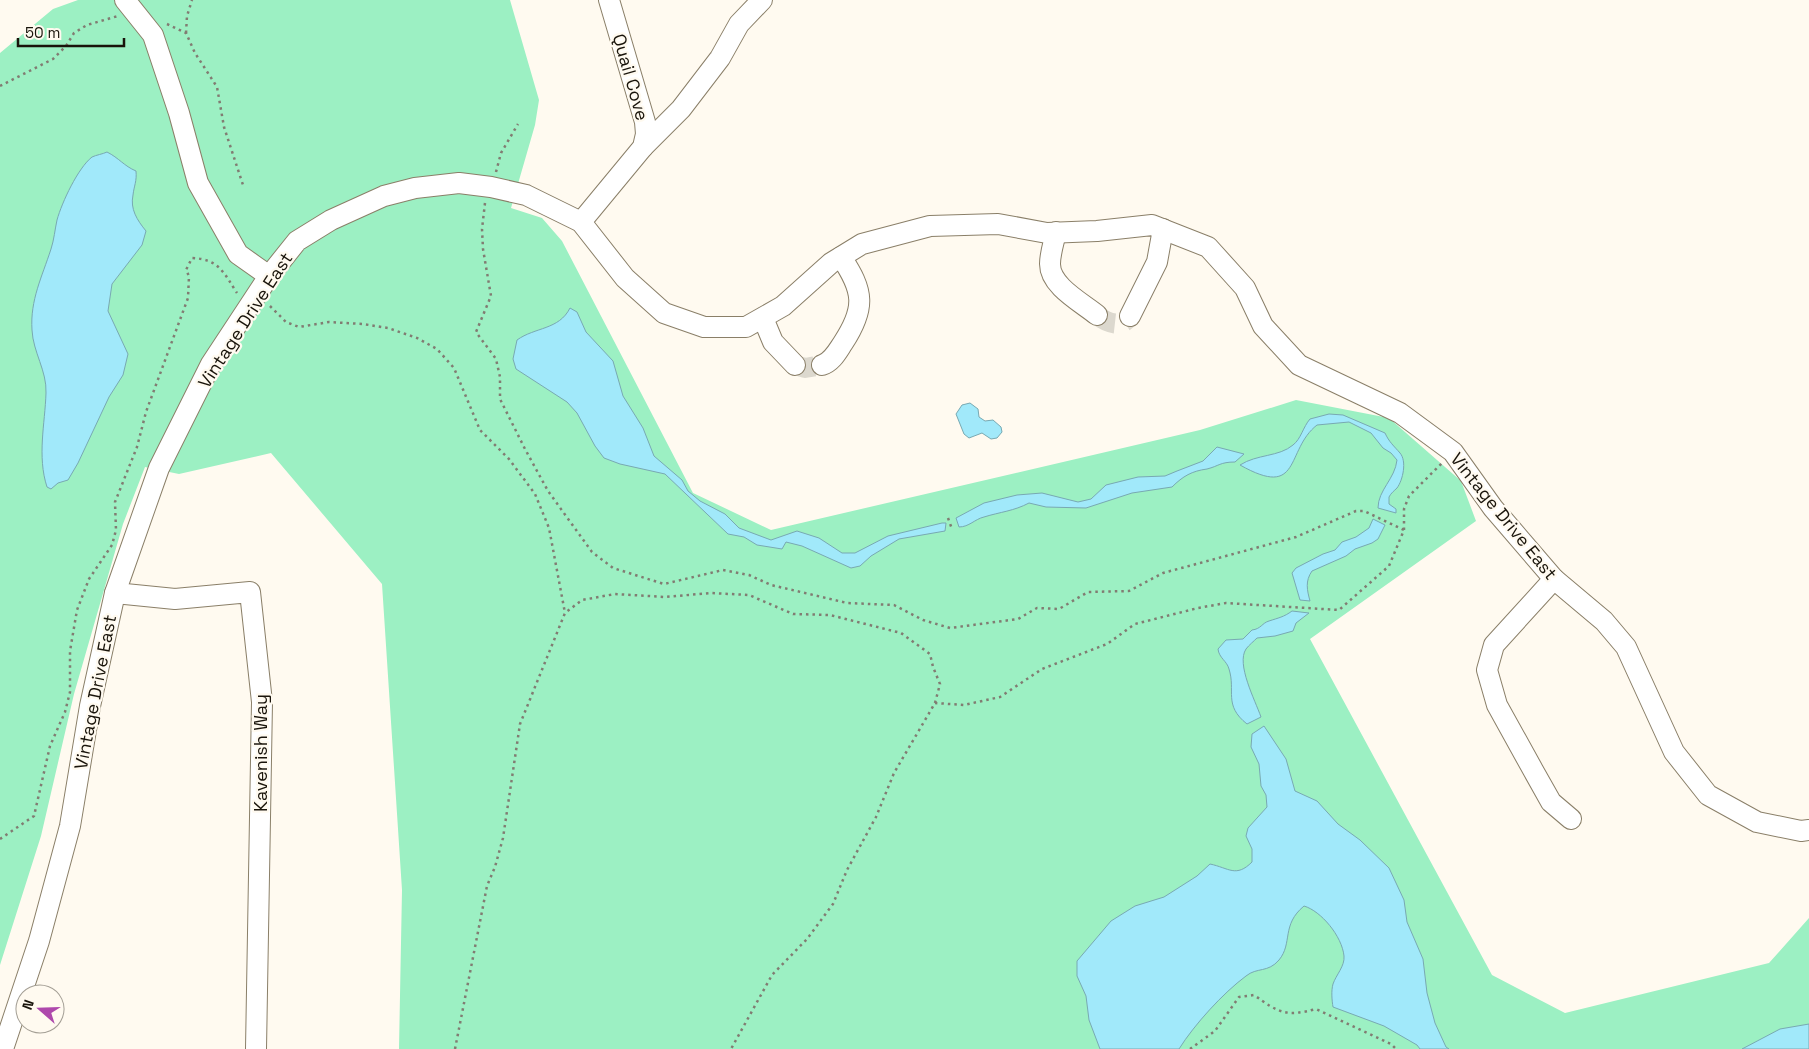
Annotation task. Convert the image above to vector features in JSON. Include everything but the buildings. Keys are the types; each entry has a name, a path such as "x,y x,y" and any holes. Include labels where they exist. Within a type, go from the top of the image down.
{"street":[{"name":"Quail Cove","path":"582,222 643,147 646,134 645,122 609,0"},
{"path":"643,147 681,109 720,58 739,24 762,0"},
{"path":"130,7 153,35 179,113 198,183 238,254 269,276"},
{"name":"Vintage Drive East","path":"3,1048 39,941 70,826 90,706 115,593 159,468 211,364 269,276 298,242 331,220 384,196 415,188 460,182 526,195 582,222 625,278 664,313 704,327 746,328 783,306 831,263 862,244 930,226 998,224 1047,233 1096,231 1152,225 1208,247 1245,288 1263,326 1299,365 1400,413 1453,452 1493,508 1554,579 1604,621 1626,647 1674,752 1708,794 1757,822 1801,831 1809,830"},
{"path":"1130,316 1157,262 1163,229"},
{"path":"1056,232 1050,261 1053,278 1097,315"},
{"path":"822,366 834,357 856,321 860,308 857,285 841,257"},
{"path":"763,318 773,342 795,364"},
{"path":"1554,579 1494,645 1487,670 1497,705 1533,770 1552,802 1572,819"},
{"name":"Kavenish Way","path":"115,593 175,599 250,592 262,702 256,1049"}],"path":[{"path":"192,0 187,16 186,33 194,53 217,87 224,127 243,185"},
{"path":"0,86 53,59 66,46 74,33 87,25 126,14 130,7 186,33"},
{"path":"518,124 501,152 492,187 486,201 482,229 491,296 476,332 496,360 500,377 500,399 548,491 592,552 613,568 664,584 723,570 749,575 770,585 847,603 894,605 923,620 950,628 1018,618 1037,608 1059,609 1088,592 1128,591 1163,573 1296,537 1356,512 1368,513 1404,530"},
{"path":"0,839 34,816 50,746 65,712 70,692 70,651 77,610 89,579 112,546 116,530 115,502 137,447 146,412 175,340 188,298 188,264 192,258 202,258 219,266 237,293 269,305 286,322 299,327 329,322 363,324 388,328 417,338 437,349 454,368 480,430 509,459 535,494 549,528 565,613"},
{"path":"935,703 964,704 1000,697 1042,669 1107,644 1135,624 1226,603 1339,610 1389,566 1404,530 1404,509 1409,496 1453,452"},
{"path":"948,518 952,529"},
{"path":"455,1049 487,886 496,867 503,838 520,724 565,613 582,600 615,594 665,597 711,593 749,595 793,614 830,615 901,633 930,654 940,684 935,703 894,773 876,817 848,870 833,904 807,939 772,975 731,1049"},
{"path":"1190,1049 1215,1031 1239,997 1254,995 1273,1009 1294,1015 1316,1009 1391,1044 1396,1049"}],"green space":[{"path":"78,0 510,0 539,100 535,125 511,208 542,218 562,241 693,493 771,530 1200,430 1296,400 1389,418 1461,481 1476,521 1310,639 1492,975 1565,1013 1769,963 1809,918 1809,1049 399,1049 402,890 382,584 271,453 179,474 145,467 123,524 74,694 41,836 0,965 0,53 53,9"}],"water":[{"path":"107,152 136,171 132,205 137,218 146,231 142,245 112,284 108,311 128,354 123,375 109,397 78,463 68,480 58,483 51,489 47,487 42,464 46,385 33,338 33,309 37,289 52,246 57,220 67,195 76,177 87,162 92,157"},
{"path":"570,308 577,312 586,332 613,361 623,396 643,428 654,456 682,480 688,491 700,501 725,514 739,528 771,540 797,531 819,538 842,553 855,553 888,536 942,523 946,523 945,531 899,539 871,556 860,566 851,568 802,546 786,542 782,549 757,545 744,537 728,534 665,474 620,464 604,458 595,446 577,413 567,402 516,369 513,359 517,340 560,320"},
{"path":"970,403 978,409 979,417 985,421 993,420 1001,427 1002,432 997,438 991,439 982,433 969,438 964,434 956,414 962,405"},
{"path":"1329,414 1343,415 1385,433 1400,453 1404,465 1402,476 1399,485 1389,497 1389,504 1396,509 1396,513 1378,508 1381,496 1396,467 1397,460 1383,448 1371,433 1349,422 1317,425 1307,435 1290,468 1283,474 1274,477 1260,474 1240,465 1247,461 1287,449 1298,440 1310,419"},
{"path":"1217,447 1244,454 1235,462 1223,463 1192,473 1172,487 1132,493 1086,508 1046,507 1029,503 1012,510 981,518 963,527 959,527 956,518 984,503 1017,495 1042,493 1078,502 1091,499 1106,485 1138,477 1165,476 1203,461"},
{"path":"1373,519 1385,525 1378,539 1312,571 1308,578 1307,586 1310,601 1300,600 1292,573 1296,568 1335,550 1342,542 1356,537 1369,528"},
{"path":"1292,611 1309,613 1296,623 1293,631 1257,638 1246,649 1243,664 1261,717 1247,724 1235,710 1229,669 1218,649 1226,640 1243,639 1252,630"},
{"path":"1264,726 1286,759 1295,791 1317,801 1338,824 1360,840 1389,868 1404,900 1407,922 1423,959 1427,993 1435,1023 1446,1047 1449,1049 1420,1049 1417,1045 1384,1026 1333,1007 1332,987 1344,960 1342,948 1330,925 1317,913 1304,906 1292,920 1286,947 1279,960 1271,967 1250,973 1228,991 1201,1020 1179,1049 1100,1049 1089,1020 1086,996 1077,976 1077,961 1111,921 1135,906 1164,897 1197,876 1210,864 1237,871 1252,862 1252,849 1246,836 1248,828 1267,807 1266,795 1261,786 1259,764 1251,747 1252,734"},
{"path":"1809,1024 1809,1049 1742,1049 1780,1029"}],"tunnel":[{"path":"1097,315 1105,320 1119,324 1130,316"},
{"path":"795,365 805,368 822,365"}]}
